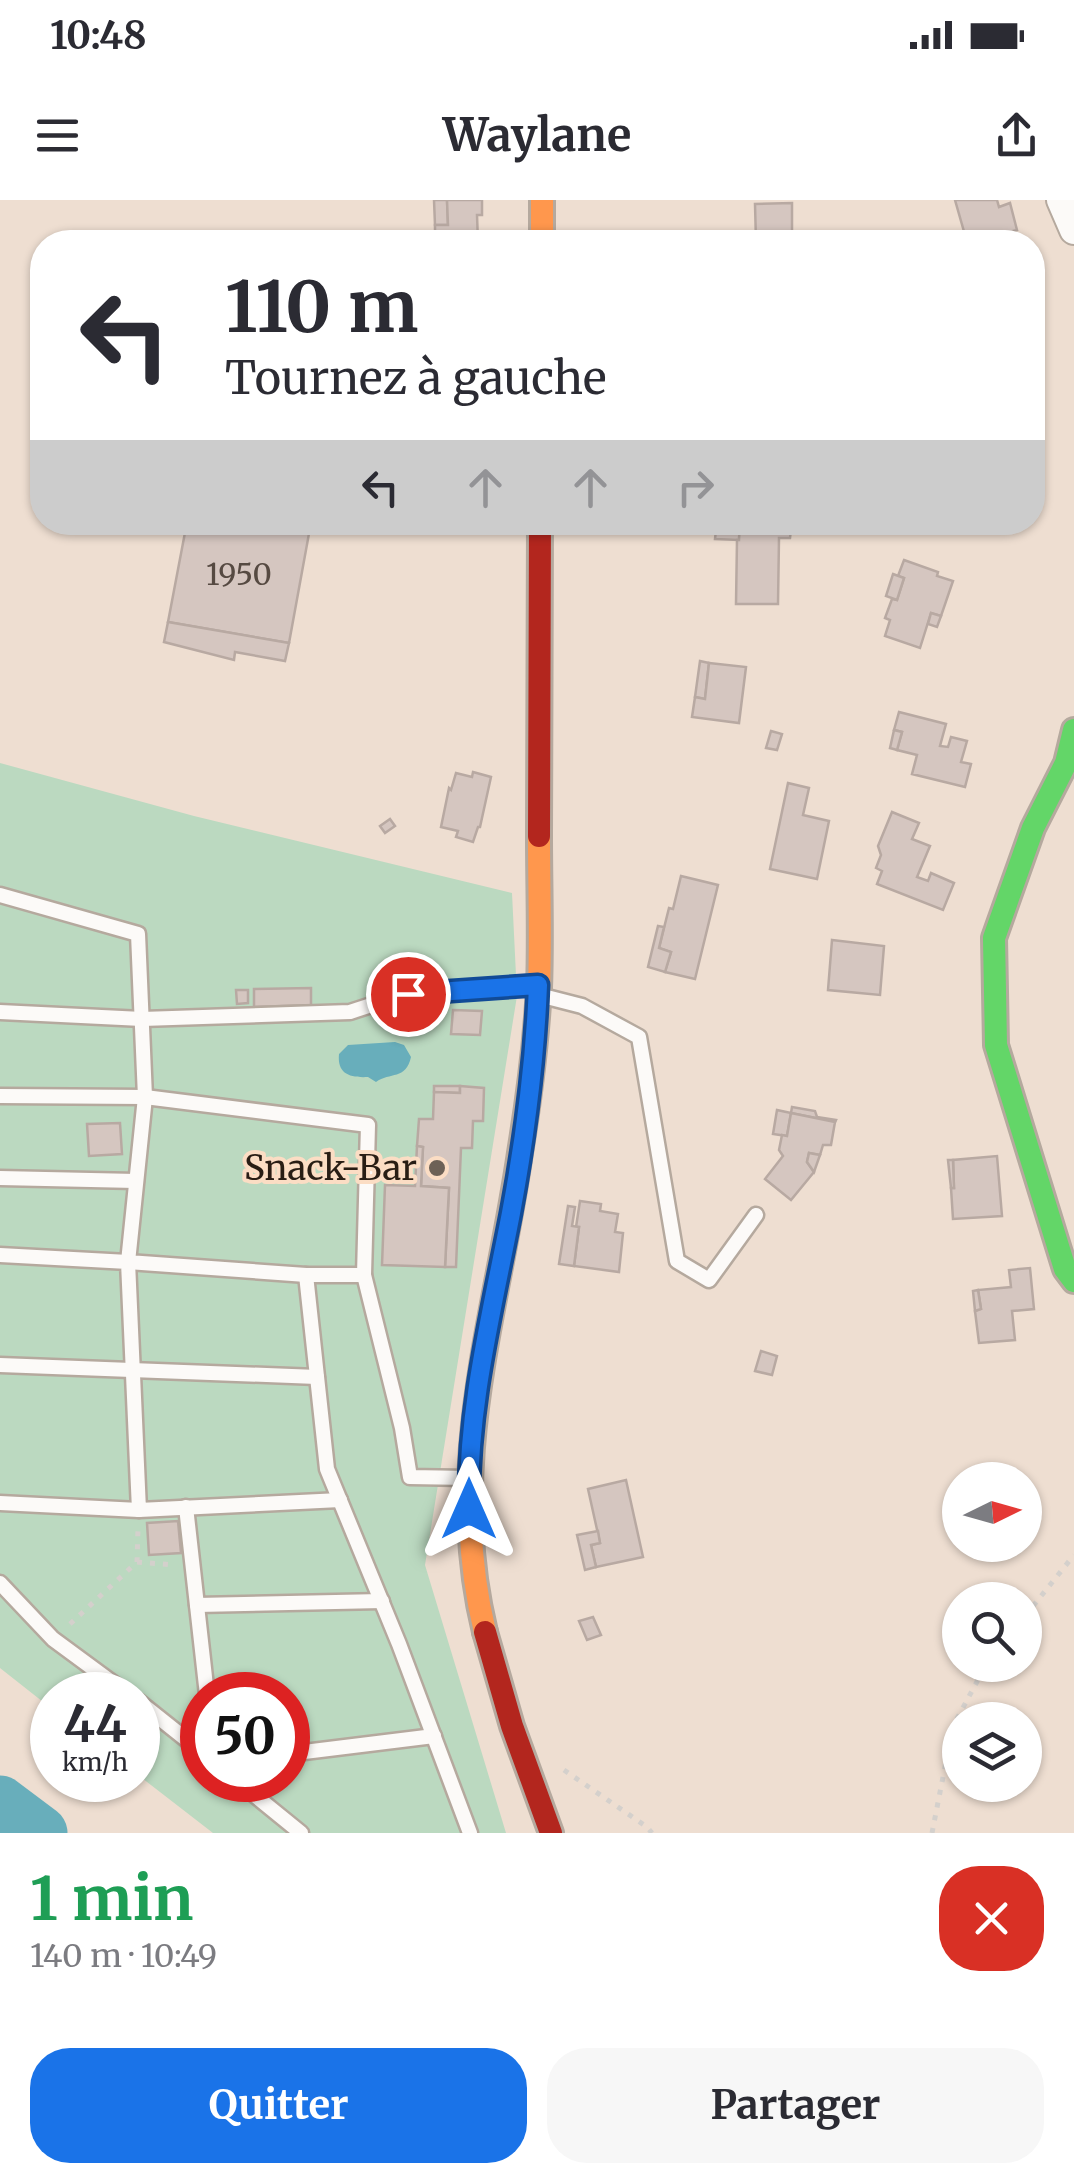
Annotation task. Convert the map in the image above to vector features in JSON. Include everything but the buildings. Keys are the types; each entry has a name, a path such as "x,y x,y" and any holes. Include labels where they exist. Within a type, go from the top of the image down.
{"main road":[{"path":"542,200 542,230"},
{"path":"540,535 538,990 530,1084 475,1399 468,1478 476,1596 489,1653 506,1713 551,1833"},
{"path":"1074,730 1066,763 1033,828 994,938 996,1045 1064,1269 1074,1281"}],"street":[{"path":"1061,200 1074,230"}],"lane":[{"path":"0,895 138,934 145,1098 128,1262 139,1510"},
{"path":"0,1012 142,1019 350,1012 408,994 538,990 582,1006 640,1037 677,1261 709,1280 756,1215"},
{"path":"0,1096 145,1098 368,1125 364,1276 410,1476 468,1478"},
{"path":"0,1178 136,1181"},
{"path":"0,1255 364,1276"},
{"path":"306,1275 327,1469 470,1833"},
{"path":"0,1365 317,1377"},
{"path":"0,1503 139,1510 340,1500"},
{"path":"186,1508 204,1672"},
{"path":"0,1582 53,1640 97,1672"},
{"path":"197,1605 382,1601"},
{"path":"160,1719 180,1734"},
{"path":"310,1751 434,1736"},
{"path":"263,1802 301,1833"}],"path":[{"path":"53,1640 137,1562 139,1510"},
{"path":"1042,1595 1074,1555"},
{"path":"137,1562 192,1567"},
{"path":"932,1833 954,1726 977,1682"},
{"path":"558,1765 652,1833"}],"green space":[{"path":"0,763 194,816 512,893 517,996 425,1565 506,1833 213,1833 160,1792 160,1672 30,1672 30,1692 0,1668"}],"water":[{"path":"348,1045 404,1045 411,1057 401,1072 376,1082 350,1075 340,1066 339,1054"}],"waterway":[{"path":"0,1803 40,1833"}],"traffic: fast":[{"path":"1074,730 1066,763 1033,828 994,938 996,1045 1065,1269 1074,1281"}],"traffic: slow":[{"path":"542,200 542,230"},
{"path":"485,1632 474,1570 472,1450 478,1391 534,1050 540,969 539,836"}],"traffic: jam":[{"path":"539,836 540,535"},
{"path":"485,1632 512,1726 551,1833"}],"place":[{"name":"Snack-Bar","path":"437,1168"}],"route":[{"path":"408,994 538,985 536,1038 511,1210 475,1399 469,1509"}]}
